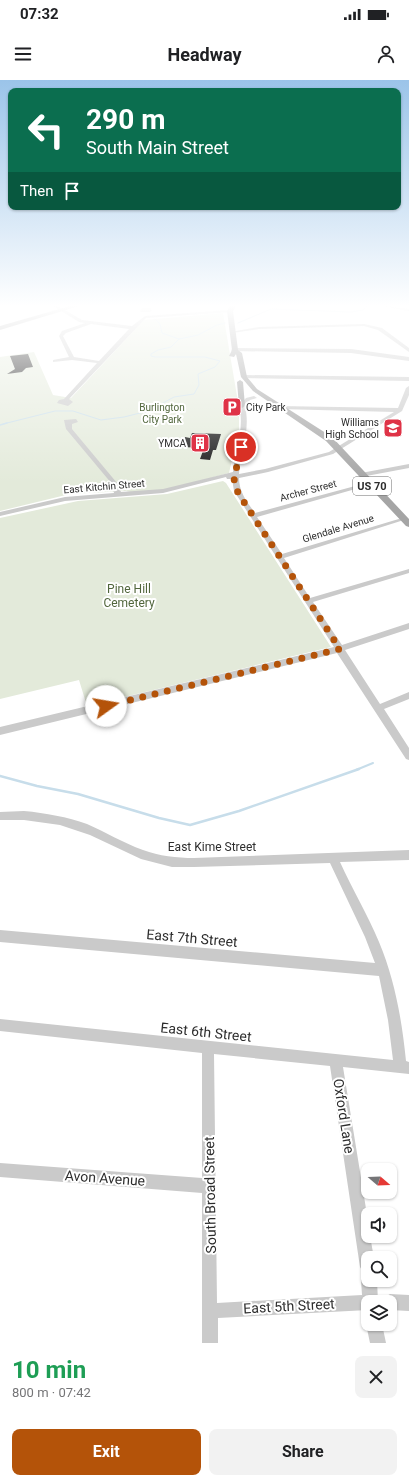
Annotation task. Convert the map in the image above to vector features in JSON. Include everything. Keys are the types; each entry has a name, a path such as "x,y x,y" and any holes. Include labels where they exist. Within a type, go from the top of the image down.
{"main road":[{"name":"US 70","path":"233,365 234,369 255,390 318,430 334,444 335,447 406,521"},
{"name":"US 70","path":"241,365 244,380 255,398 308,429 331,446 335,447"},
{"path":"243,407 244,380"},
{"path":"255,398 278,406"}],"street":[{"path":"66,400 96,365"},
{"path":"244,380 409,379"},
{"path":"235,476 306,461 331,453 335,447 400,410 409,388"},
{"path":"238,493 235,476 244,428 243,407 255,398"},
{"path":"278,406 400,410"},
{"path":"69,424 69,429 115,484 118,495"},
{"path":"362,475 409,466"},
{"name":"East Kitchin Street","path":"210,480 235,476"},
{"name":"East Kitchin Street","path":"0,514 65,499 163,491 235,476"},
{"path":"221,479 227,482 238,493 409,756"},
{"name":"Archer Street","path":"252,516 370,484"},
{"name":"Glendale Avenue","path":"279,557 406,521"},
{"path":"308,601 409,571"},
{"path":"0,731 340,649 409,626"},
{"path":"378,708 409,695"},
{"name":"East Kime Street","path":"0,816 34,816 63,821 93,832 152,858 189,862 409,855"},
{"path":"333,858 374,943 390,990 404,1068"},
{"name":"East 7th Street","path":"0,936 382,970"},
{"name":"East 6th Street","path":"0,1025 404,1068"},
{"name":"South Broad Street","path":"208,1048 210,1343"},
{"name":"Oxford Lane","path":"335,1060 365,1251"},
{"name":"Avon Avenue","path":"0,1170 209,1186"},
{"name":"East 5th Street","path":"210,1311 361,1302"},
{"path":"397,1302 409,1303"},
{"path":"375,1331 378,1343"}],"green space":[{"name":"Burlington City Park","path":"0,365 40,365 53,395 71,398 102,365 232,365 239,408 239,429 229,473 162,491 139,494 126,491 70,494 0,511"},
{"name":"Pine Hill Cemetery","path":"223,481 226,483 331,647 87,706 79,680 0,699 0,518 78,501 167,494"}],"building":[{"path":"13,365 32,365 33,367 26,368 22,372 7,374 15,369"},
{"name":"YMCA","path":"192,433 221,434 216,450 213,450 210,460 200,459 204,448 182,447 185,437 190,438"}],"waterway":[{"path":"7,423 55,411 73,411 101,420 124,417 148,411 174,397 194,394 199,385 198,374 217,365"},
{"path":"0,425 7,423"},
{"path":"3,424 7,423"},
{"path":"356,770 373,763"},
{"path":"0,776 37,786 78,794 159,818 190,825 239,811 359,769"}],"place":[{"name":"City Park","path":"232,407"},
{"name":"Williams High School","path":"393,428"},
{"name":"YMCA","path":"200,443"}],"route":[{"path":"106,706 340,649 245,506 237,491 234,479 241,447"}]}
